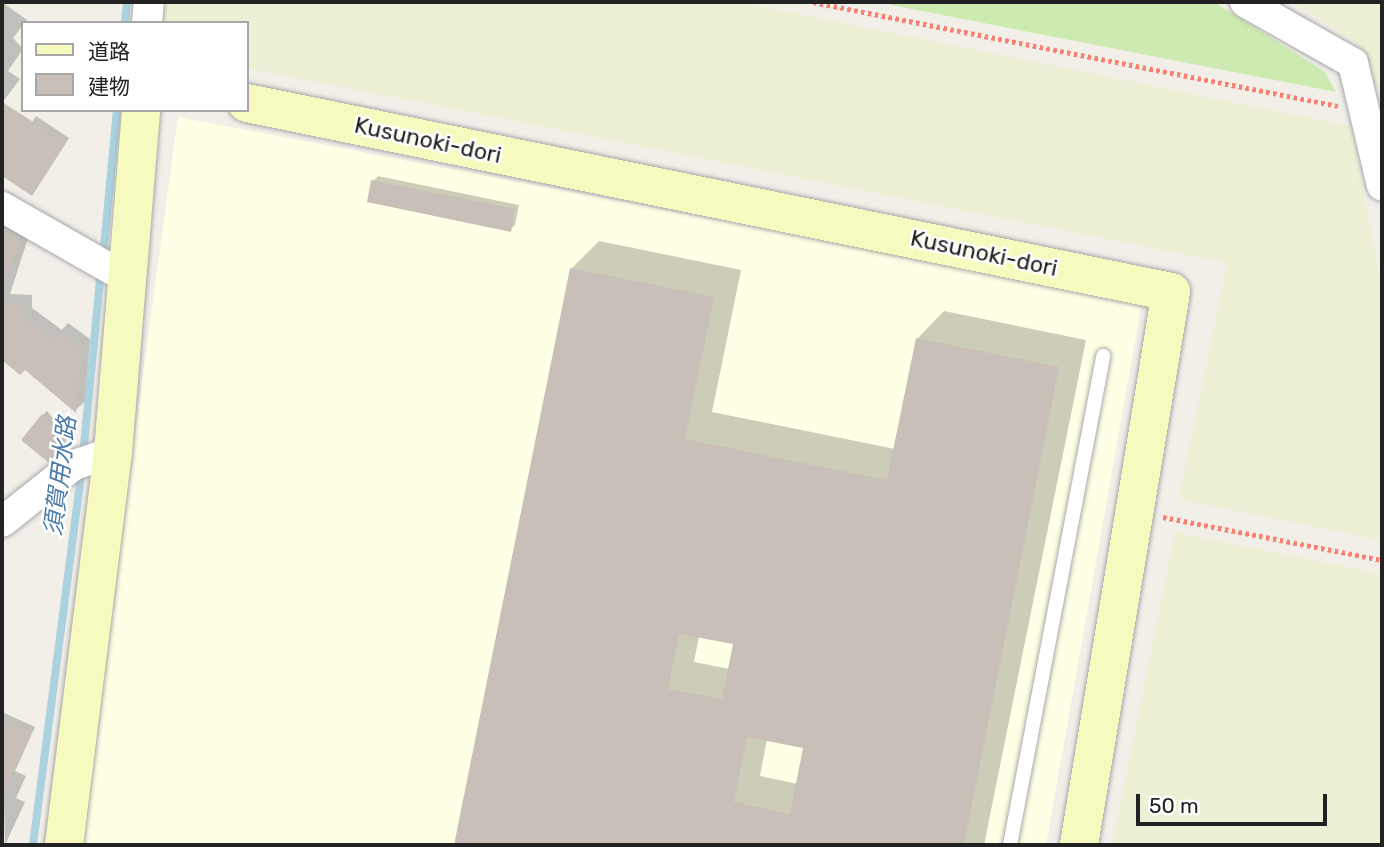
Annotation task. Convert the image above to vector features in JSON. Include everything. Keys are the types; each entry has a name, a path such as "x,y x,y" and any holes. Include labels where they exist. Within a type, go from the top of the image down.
{"street":[{"path":"147,21 149,2"},
{"path":"1245,2 1353,63 1368,112 1382,186"},
{"name":"Kusunoki-dori","path":"248,103 1171,292 1138,513 1079,845"},
{"path":"64,845 113,452 141,112"},
{"path":"2,207 128,279"},
{"path":"2,522 74,465 113,452"}],"lane":[{"path":"1010,845 1103,356"}],"path":[{"path":"813,2 1368,112"},
{"path":"1138,513 1382,560"}],"shaded area":[{"path":"163,2 740,2 1351,126 1382,290 1382,541 1179,499 1227,263 248,68 248,21 161,21"},
{"path":"1292,2 1382,2 1382,98 1360,45"},
{"path":"178,117 1142,301 1046,845 79,845"},
{"path":"1175,532 1382,574 1382,845 1112,845"}],"green space":[{"path":"876,2 1214,2 1325,72 1336,92"}],"building":[{"path":"2,102 66,143 32,196 2,176"},
{"path":"371,180 515,209 511,232 367,202"},
{"path":"2,227 22,239 2,287"},
{"path":"570,268 714,297 685,439 887,480 916,338 1059,367 964,845 454,845","holes":["679,634 733,644 722,699 668,689","747,737 803,748 790,814 734,802"]},
{"path":"2,303 23,304 23,318 52,339 57,332 81,349 76,413 25,370 20,375 2,360"},
{"path":"42,414 66,442 49,463 21,440"},
{"path":"2,719 31,732 2,798"}],"waterway":[{"name":"須賀用水路","path":"125,21 127,2"},
{"name":"須賀用水路","path":"103,257 117,112"},
{"name":"須賀用水路","path":"83,456 101,270"},
{"name":"須賀用水路","path":"33,845 82,469"}]}
